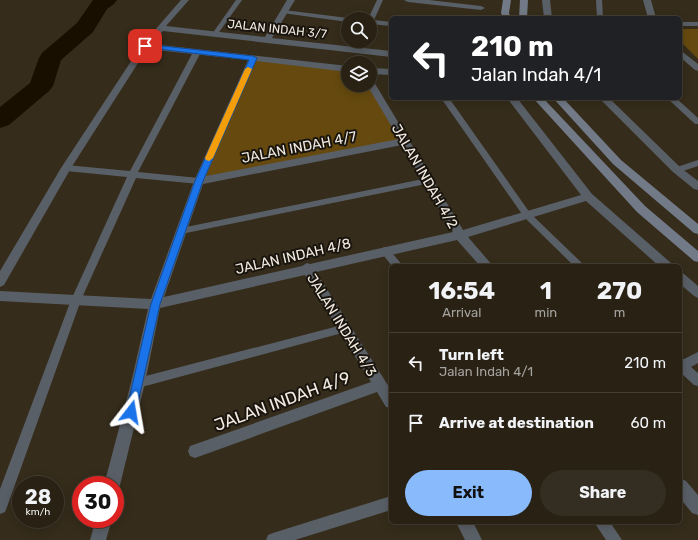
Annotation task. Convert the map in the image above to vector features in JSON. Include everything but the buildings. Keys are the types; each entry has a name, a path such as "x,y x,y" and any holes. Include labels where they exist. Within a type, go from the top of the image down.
{"main road":[{"path":"506,16 507,0"},
{"path":"523,16 524,0"},
{"path":"540,100 641,209 698,258"},
{"path":"560,100 617,162 698,230"}],"street":[{"path":"0,282 66,168 145,46 185,0"},
{"path":"267,40 291,0"},
{"path":"408,0 482,4 483,16"},
{"path":"546,0 548,16"},
{"path":"647,0 651,16"},
{"name":"JALAN INDAH 3/7","path":"160,28 389,54"},
{"path":"145,46 341,68"},
{"path":"682,55 698,68"},
{"path":"114,476 138,383 155,304 199,181 253,58"},
{"path":"377,71 389,72"},
{"name":"JALAN INDAH 4/2","path":"376,92 460,235 485,264"},
{"path":"514,100 588,197 665,264"},
{"path":"606,100 677,170 698,186"},
{"name":"JALAN INDAH 4/7","path":"199,181 405,141"},
{"name":"JALAN INDAH 4/8","path":"0,296 155,304 307,268 460,235 588,197"},
{"name":"JALAN INDAH 4/3","path":"307,268 346,328 389,399"},
{"path":"682,279 698,293"},
{"name":"JALAN INDAH 4/9","path":"195,451 380,385"},
{"path":"682,488 698,506"},
{"path":"465,524 474,540"},
{"path":"98,540 101,528"}],"lane":[{"path":"215,34 238,0"},
{"path":"375,12 380,0"},
{"path":"599,0 600,16"},
{"path":"284,12 341,19"},
{"path":"377,23 389,24"},
{"path":"682,24 698,24"},
{"path":"0,507 76,300 133,174 197,52"},
{"path":"446,100 527,215 578,264"},
{"path":"673,100 698,122"},
{"path":"677,170 698,163"},
{"path":"66,168 199,181"},
{"path":"181,231 428,181"},
{"path":"385,251 396,264"},
{"path":"138,383 346,328"},
{"path":"682,365 698,357"},
{"path":"682,366 698,381"},
{"path":"273,540 389,504"},
{"path":"603,524 615,540"}],"shaded area":[{"path":"682,29 698,29 698,59 682,43"},
{"path":"253,60 341,68 341,92 375,92 400,140 204,177"}],"waterway":[{"path":"0,120 41,86 50,58 85,27 99,5 107,0"}],"slow traffic":[{"path":"209,158 248,69"}],"route":[{"path":"131,412 155,304 199,181 253,58 145,46"}]}
